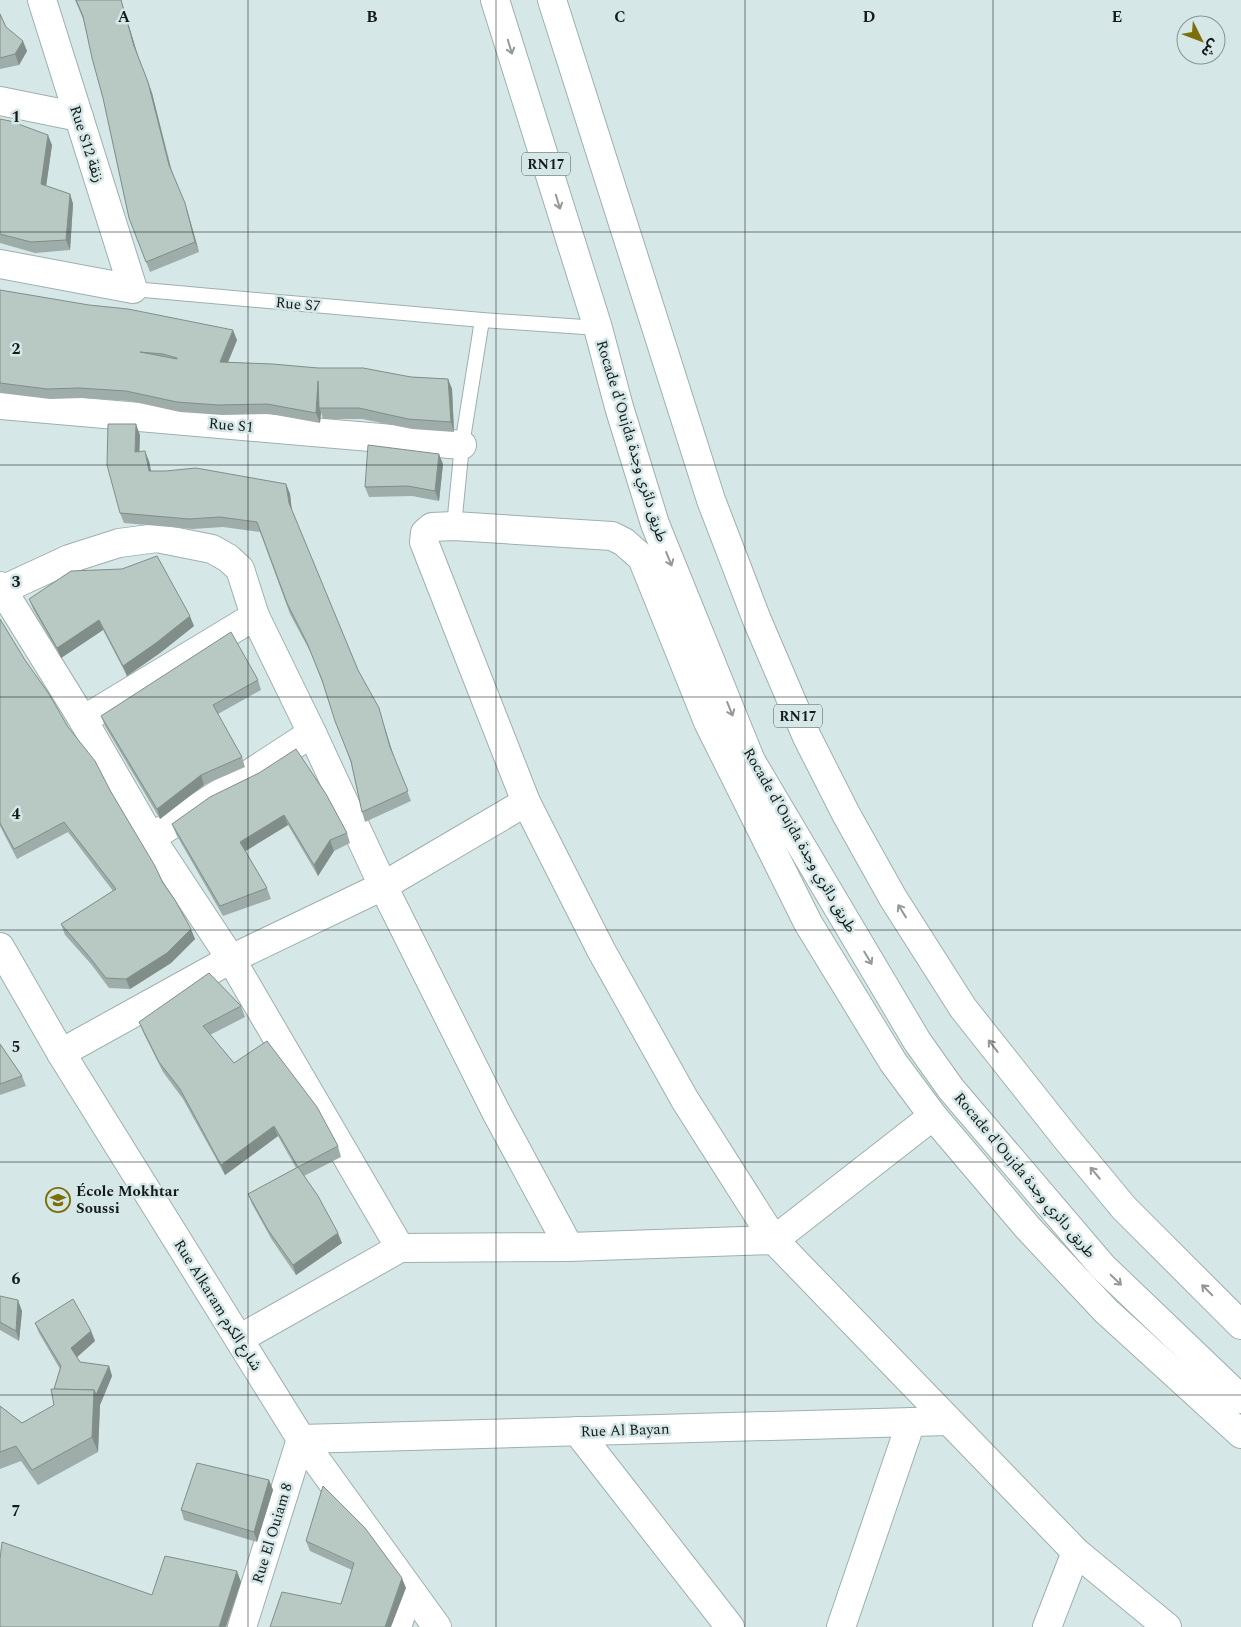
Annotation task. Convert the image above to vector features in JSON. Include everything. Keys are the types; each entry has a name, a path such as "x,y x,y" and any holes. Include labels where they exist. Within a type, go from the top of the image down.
{"main road":[{"name":"Rue S12 زنقة","path":"42,0 133,289"},
{"name":"Rocade d'Oujda طريق دائري وجدة","path":"495,0 598,328 619,407 655,524 752,761 917,1041 952,1089 1103,1267 1241,1399"},
{"name":"RN17","path":"552,0 711,500 757,620 807,737 846,814 893,898 963,1008 1124,1208 1241,1325"},
{"path":"0,101 79,117"},
{"name":"Rue S7","path":"0,264 133,289"},
{"name":"Rue S1","path":"0,406 462,445"},
{"path":"1166,1627 1076,1552 774,1240 681,1092 601,950 526,802 424,542 424,533 432,527 454,526 612,536 624,542 642,558 708,722 808,923 893,1062 933,1116 1028,1228 1106,1311 1241,1434"},
{"path":"400,1248 231,959 151,838 83,720 1,589 69,559 119,543 157,538 212,549 228,558 240,569 255,616 383,886 496,1112 568,1247"},
{"path":"83,720 255,616"},
{"path":"151,838 312,733"},
{"path":"61,1053 231,959 383,886 526,802"},
{"name":"Rue Alkaram شارع الكرم","path":"0,947 8,970 301,1439 437,1627"},
{"path":"239,1339 400,1248 568,1247 774,1240 933,1116"},
{"name":"Rue Al Bayan","path":"301,1439 948,1421"},
{"path":"841,1627 911,1422"},
{"path":"577,1432 730,1627"},
{"name":"Rue El Ouiam 8","path":"242,1627 301,1439"},
{"path":"1047,1627 1076,1552"},
{"path":"397,1627 409,1590"}],"lane":[{"name":"Rue S7","path":"133,289 482,320 598,328"},
{"path":"454,526 462,445 482,320"}],"building":[{"path":"76,0 121,0 134,46 148,82 169,165 185,203 195,242 146,262 129,218 103,98 83,16"},
{"path":"0,14 6,27 23,41 15,54 0,58"},
{"path":"0,119 48,135 41,184 70,194 66,240 31,242 0,234"},
{"path":"0,290 89,305 128,309 233,330 220,362 318,368 363,368 411,377 448,379 451,422 408,419 359,408 319,408 318,381 316,413 267,404 218,405 177,402 126,391 79,388 47,389 0,383","holes":["140,352 163,354 177,359"]},
{"path":"108,424 136,424 135,452 145,451 149,471 196,468 286,484 289,503 358,670 379,708 390,747 408,791 362,812 351,761 335,721 322,680 307,643 287,603 257,522 220,517 189,519 120,513 107,465"},
{"path":"368,445 439,454 435,491 408,486 365,487"},
{"path":"157,556 190,616 123,666 99,620 57,648 29,599 71,571 122,569"},
{"path":"0,619 49,694 68,727 95,761 191,929 167,953 126,979 106,978 61,924 116,889 64,822 14,849 0,823"},
{"path":"231,632 258,680 213,705 242,757 201,775 157,809 101,716"},
{"path":"296,749 326,794 347,833 330,840 314,865 284,815 240,842 267,888 220,906 172,824 210,797 259,773"},
{"path":"209,973 241,1006 203,1026 234,1063 267,1041 317,1107 338,1146 298,1167 274,1126 221,1165 180,1089 159,1062 139,1022"},
{"path":"0,1044 22,1076 0,1084"},
{"path":"298,1167 318,1196 338,1233 293,1265 268,1230 248,1194"},
{"path":"0,1296 18,1300 16,1331 0,1322"},
{"path":"73,1299 91,1331 71,1348 80,1362 109,1366 96,1395 94,1390 54,1389 61,1366 35,1323"},
{"path":"51,1389 94,1390 92,1437 32,1470 16,1446 0,1452 0,1406 22,1423 54,1405"},
{"path":"197,1463 269,1480 254,1532 181,1510"},
{"path":"323,1486 365,1528 402,1578 385,1627 270,1627 282,1592 341,1604 354,1563 306,1541"},
{"path":"2,1542 152,1595 165,1556 237,1571 219,1627 0,1627 0,1559"}],"place":[{"name":"École Mokhtar Soussi","path":"58,1200"}]}
